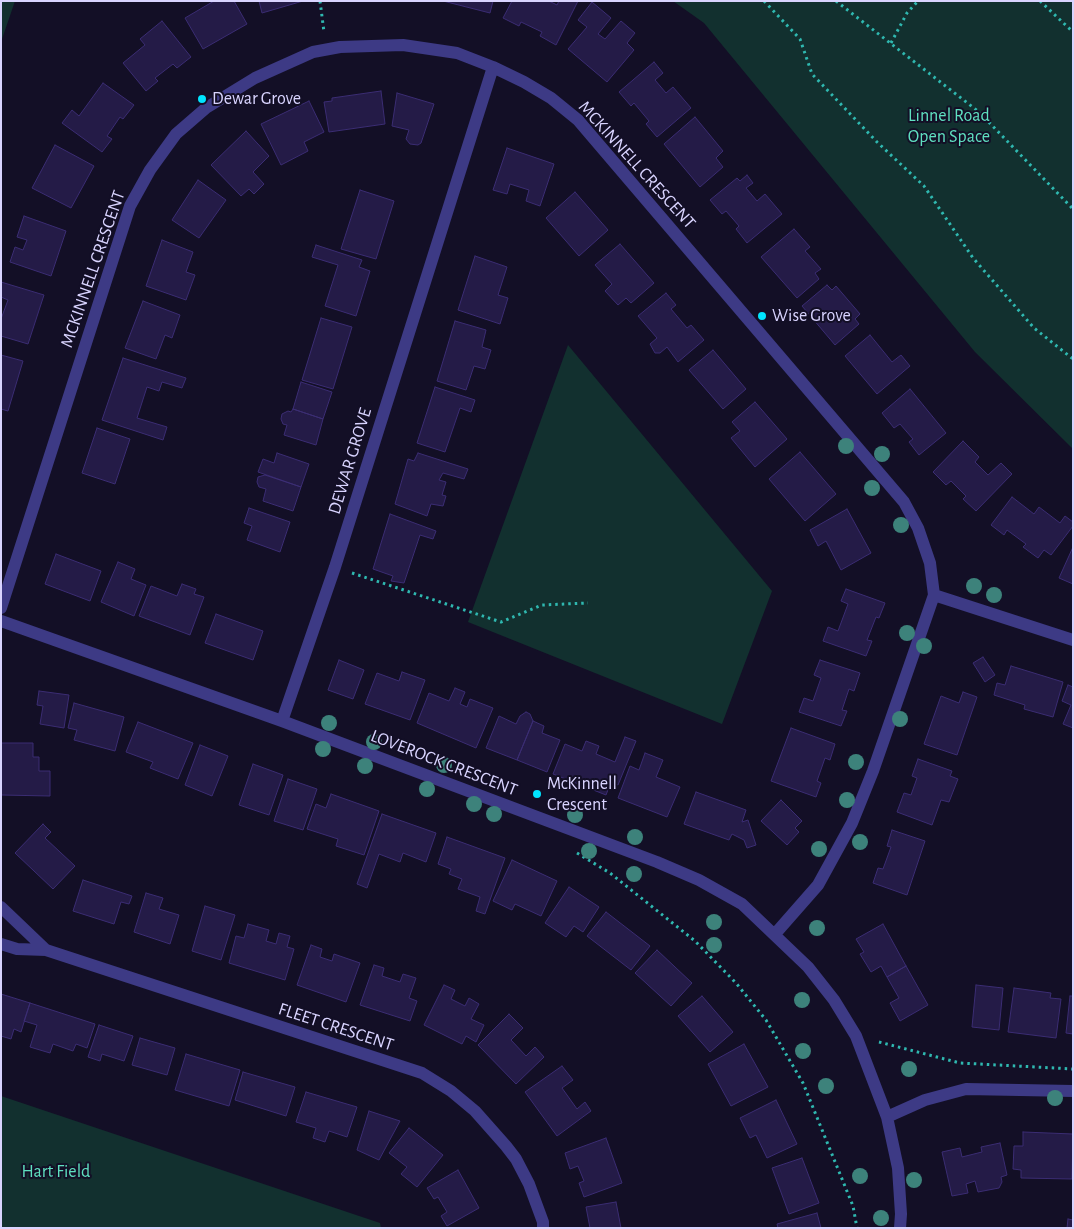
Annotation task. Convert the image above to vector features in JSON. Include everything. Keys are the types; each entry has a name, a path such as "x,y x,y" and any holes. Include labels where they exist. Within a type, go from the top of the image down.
{"street":[{"name":"MCKINNELL CRESCENT","path":"1,608 130,206 150,170 176,134 206,108 255,78 288,61 313,52 340,47 403,45 457,53 493,67 551,98 578,120 904,502 918,528 930,563 934,595 873,771 852,823 818,884 775,934"},
{"name":"DEWAR GROVE","path":"282,721 335,567 493,67"},
{"path":"934,595 1073,640"},
{"name":"LOVEROCK CRESCENT","path":"1,621 282,721 657,862 698,880 742,904 808,966 834,1000 856,1036 887,1117 898,1168 900,1228"},
{"name":"FLEET CRESCENT","path":"1,907 46,950"},
{"name":"FLEET CRESCENT","path":"1,944 17,949 46,950 422,1073 451,1090 475,1111 506,1146 529,1184 543,1222 543,1228"},
{"path":"887,1117 925,1100 966,1089 1073,1091"}],"path":[{"path":"320,1 324,34 330,49"},
{"path":"764,1 800,39 812,74 877,142 924,186 973,258 1034,328 1073,359"},
{"path":"836,1 979,112 1073,209"},
{"path":"891,43 907,13 918,1"},
{"path":"1040,1 1073,32"},
{"path":"335,567 501,622 542,605 588,603"},
{"path":"570,849 610,873 695,941 736,983 766,1020 803,1083 853,1206 857,1228"},
{"path":"856,1036 960,1063 1073,1069"}],"green space":[{"path":"1,1 15,1 1,42"},
{"name":"Linnel Road Open Space","path":"673,1 1073,1 1073,449 975,352 704,23"},
{"path":"568,345 772,591 722,724 468,622"},
{"name":"Hart Field","path":"1,1096 380,1223 381,1228 1,1228"}],"building":[{"path":"214,1 234,1 247,24 203,49 185,18"},
{"path":"259,1 303,1 262,13"},
{"path":"443,1 493,1 490,13"},
{"path":"512,1 549,1 557,5 559,1 578,1 556,45 540,36 542,32 521,22 519,26 503,18"},
{"path":"592,2 611,18 598,34 605,39 621,21 635,33 627,43 634,50 607,82 568,49 587,27 578,20"},
{"path":"162,21 191,57 177,68 173,64 155,78 158,81 146,91 123,63 145,45 140,39"},
{"path":"654,62 663,73 655,80 666,93 673,87 691,108 657,137 646,124 649,121 634,103 631,106 619,92"},
{"path":"103,83 134,105 123,119 120,117 107,136 112,139 102,152 62,123 72,110 79,116"},
{"path":"381,91 385,124 329,132 324,102 332,101 332,98"},
{"path":"397,93 434,104 421,143 418,145 410,144 406,139 409,130 392,126"},
{"path":"309,101 324,132 304,142 308,151 281,165 261,124"},
{"path":"695,117 723,151 716,158 723,167 700,187 664,144"},
{"path":"246,131 269,156 253,172 264,184 254,194 249,189 241,196 211,165"},
{"path":"55,145 94,166 71,208 32,188"},
{"path":"507,148 554,164 540,206 526,201 529,190 510,184 507,194 493,190"},
{"path":"747,175 753,183 746,188 757,201 765,194 782,214 747,243 736,229 739,226 726,211 722,214 710,200 737,178 740,181"},
{"path":"198,180 226,200 199,238 172,220"},
{"path":"360,190 394,201 376,259 341,249"},
{"path":"575,192 608,230 579,256 546,218"},
{"path":"24,216 66,231 51,276 10,262 15,247 23,250 27,240 17,237"},
{"path":"794,229 810,247 805,251 821,269 815,273 819,279 797,298 761,257"},
{"path":"162,240 193,252 186,272 195,275 186,300 146,286"},
{"path":"620,244 654,283 631,303 626,298 618,305 605,291 612,284 595,265"},
{"path":"316,245 362,260 359,267 370,271 356,316 325,306 338,265 312,257"},
{"path":"475,256 507,267 498,295 508,298 500,324 458,310"},
{"path":"1,282 44,295 28,344 1,336 1,319 8,300 1,297"},
{"path":"827,285 832,290 836,286 860,314 855,319 859,324 835,345 802,306"},
{"path":"666,293 676,305 671,309 687,328 691,325 704,340 678,362 667,347 660,353 655,353 650,344 657,338 638,316"},
{"path":"143,301 180,315 172,338 165,335 156,359 125,348"},
{"path":"321,318 352,327 333,389 302,380"},
{"path":"455,321 486,330 482,347 491,350 485,369 474,366 466,390 437,381"},
{"path":"870,335 892,362 901,355 910,366 877,394 845,356"},
{"path":"713,350 746,389 723,409 689,370"},
{"path":"1,355 23,361 8,411 1,409"},
{"path":"123,358 186,378 182,388 162,382 159,391 147,387 137,418 167,427 163,440 102,420"},
{"path":"301,382 332,392 323,419 293,409"},
{"path":"435,387 475,400 471,412 460,408 445,452 417,443"},
{"path":"910,389 946,433 919,455 909,442 913,439 900,424 894,428 882,413"},
{"path":"755,402 787,439 755,467 731,438 740,431 732,422"},
{"path":"293,409 323,419 316,445 284,435 287,425 283,424 282,414 288,411 291,412"},
{"path":"97,428 130,439 115,484 82,473"},
{"path":"963,441 979,457 975,462 988,475 1001,463 1012,474 976,511 963,499 966,496 951,481 946,485 933,472"},
{"path":"800,452 836,494 805,521 769,479"},
{"path":"277,453 309,464 301,487 258,472 263,459 274,463"},
{"path":"418,453 468,469 464,479 443,473 439,480 446,482 442,495 446,496 443,506 431,504 427,516 395,504 408,459 414,461"},
{"path":"265,475 301,487 293,511 263,501 266,489 259,487 257,482 258,477"},
{"path":"1012,497 1034,514 1039,507 1060,523 1065,516 1073,522 1073,526 1051,555 1044,550 1038,558 1023,547 1026,544 1007,530 1004,535 991,525"},
{"path":"249,508 290,522 280,552 247,540 252,526 244,523"},
{"path":"847,509 871,553 841,570 826,541 818,546 810,530"},
{"path":"390,514 436,531 433,539 420,535 404,583 391,581 393,576 373,569"},
{"path":"1073,547 1073,584 1059,578"},
{"path":"56,554 101,571 90,601 45,584"},
{"path":"118,562 135,569 131,579 146,585 134,616 101,602"},
{"path":"182,584 196,589 194,594 204,597 190,635 139,616 151,586 177,596"},
{"path":"846,589 885,603 879,618 876,617 867,640 872,641 866,656 823,641 828,627 838,631 848,604 841,601"},
{"path":"216,614 263,631 253,660 205,643"},
{"path":"983,657 995,675 985,682 973,663"},
{"path":"339,660 364,670 353,699 328,690"},
{"path":"820,660 860,673 854,691 849,689 842,710 847,711 841,726 799,712 804,698 813,701 821,678 814,675"},
{"path":"1011,666 1063,682 1053,717 1024,709 1025,705 994,695 997,683 1005,685"},
{"path":"402,672 425,680 410,720 365,704 377,673 399,681"},
{"path":"1068,685 1073,687 1073,728 1063,724 1071,705 1062,701"},
{"path":"455,688 465,692 460,704 467,707 470,699 493,708 476,748 417,723 429,693 449,701"},
{"path":"39,691 69,695 64,728 40,724 43,706 37,705"},
{"path":"963,692 977,697 957,755 924,744 941,696 959,703"},
{"path":"74,703 124,717 115,751 74,740 77,730 68,728"},
{"path":"526,712 530,714 533,721 517,760 486,748 499,716 516,724 520,716"},
{"path":"533,721 544,726 542,733 560,740 547,772 517,760"},
{"path":"138,722 193,743 178,779 150,768 153,762 126,752"},
{"path":"791,728 835,744 830,760 825,758 817,781 821,783 816,797 771,781"},
{"path":"625,737 636,741 618,785 611,782 606,795 553,774 565,744 582,751 586,741 599,746 596,754 615,762"},
{"path":"1,743 33,743 33,757 39,757 39,771 50,771 50,796 1,795"},
{"path":"200,745 228,756 212,796 185,785"},
{"path":"645,753 663,760 656,777 680,787 667,817 618,798 630,766 639,770"},
{"path":"918,759 952,771 950,776 958,779 949,802 941,800 932,825 897,812 904,793 911,795 917,778 912,776"},
{"path":"253,764 283,775 269,815 239,805"},
{"path":"288,779 317,789 303,830 274,821"},
{"path":"696,792 746,810 742,822 748,820 756,845 747,848 744,840 732,834 729,840 684,824"},
{"path":"331,794 379,811 364,855 336,846 338,839 307,829 316,804 326,808"},
{"path":"781,800 802,821 795,828 799,832 787,845 761,821"},
{"path":"382,814 436,833 426,862 403,853 400,862 379,854 367,888 357,884"},
{"path":"43,824 51,832 45,838 75,866 53,889 15,853"},
{"path":"892,830 925,841 907,895 873,883 878,868 883,869 891,847 887,846"},
{"path":"447,837 505,858 485,914 476,911 480,897 458,889 462,879 449,874 451,869 438,864"},
{"path":"512,860 557,881 541,916 515,904 512,910 493,901"},
{"path":"83,880 132,896 129,904 121,902 114,924 73,911"},
{"path":"569,887 599,907 583,932 574,926 566,937 545,923"},
{"path":"146,893 163,898 159,909 179,915 170,944 134,932"},
{"path":"205,906 235,915 221,960 192,951"},
{"path":"606,912 650,946 631,970 587,936"},
{"path":"248,924 269,930 266,941 276,944 279,933 290,936 287,947 294,949 285,980 229,963 236,936 244,938"},
{"path":"883,924 906,966 887,977 881,966 871,972 860,954 864,952 856,939"},
{"path":"311,945 322,949 320,957 332,961 334,954 360,963 346,1002 297,985"},
{"path":"657,950 692,983 671,1006 635,973"},
{"path":"374,965 384,968 382,976 400,982 403,974 416,978 409,998 417,1001 410,1021 360,1005"},
{"path":"906,966 928,1005 900,1021 890,1003 899,998 887,977"},
{"path":"444,985 455,990 451,999 465,1006 469,998 479,1004 471,1019 484,1025 476,1042 466,1036 462,1044 424,1025"},
{"path":"976,985 1003,988 999,1030 972,1027"},
{"path":"1014,988 1051,993 1050,998 1061,999 1056,1038 1008,1032"},
{"path":"1,994 30,1003 21,1032 14,1029 11,1039 1,1036"},
{"path":"702,996 733,1032 710,1052 678,1016"},
{"path":"1070,996 1073,996 1073,1034 1066,1033"},
{"path":"30,1003 95,1024 87,1048 76,1044 73,1051 53,1044 50,1053 30,1047 37,1025 24,1021"},
{"path":"509,1014 523,1028 511,1040 526,1056 535,1047 544,1057 516,1084 478,1045"},
{"path":"99,1025 133,1036 124,1061 102,1054 100,1061 88,1057"},
{"path":"140,1038 175,1048 167,1075 132,1065"},
{"path":"744,1044 768,1087 731,1106 708,1064"},
{"path":"186,1054 240,1070 229,1106 175,1090"},
{"path":"562,1066 573,1080 562,1088 577,1109 585,1102 591,1111 557,1136 525,1092"},
{"path":"243,1072 295,1087 286,1116 235,1100"},
{"path":"306,1092 357,1107 347,1137 329,1131 325,1142 313,1138 316,1128 296,1122"},
{"path":"776,1100 797,1144 767,1158 756,1135 750,1138 740,1118"},
{"path":"369,1111 400,1121 379,1160 357,1150"},
{"path":"409,1128 443,1155 417,1187 401,1174 407,1167 389,1153"},
{"path":"1023,1132 1073,1134 1072,1179 1021,1178 1021,1170 1013,1169 1014,1146 1023,1146"},
{"path":"606,1138 622,1183 584,1197 579,1183 584,1181 578,1166 570,1169 565,1153"},
{"path":"1000,1143 1007,1175 1001,1177 1002,1182 999,1188 978,1192 975,1181 966,1184 968,1193 952,1196 942,1152 960,1148 962,1157 982,1152 981,1147"},
{"path":"802,1158 819,1203 789,1214 772,1168"},
{"path":"458,1170 479,1208 447,1226 441,1216 447,1212 438,1197 434,1199 427,1188"},
{"path":"616,1202 621,1228 590,1228 586,1207"},
{"path":"817,1213 821,1228 778,1228 777,1224"},
{"path":"1068,1219 1073,1220 1073,1228 1067,1228"}],"place":[{"name":"Dewar Grove","path":"202,99"},
{"name":"Wise Grove","path":"762,316"},
{"name":"McKinnell Crescent","path":"537,794"}]}
